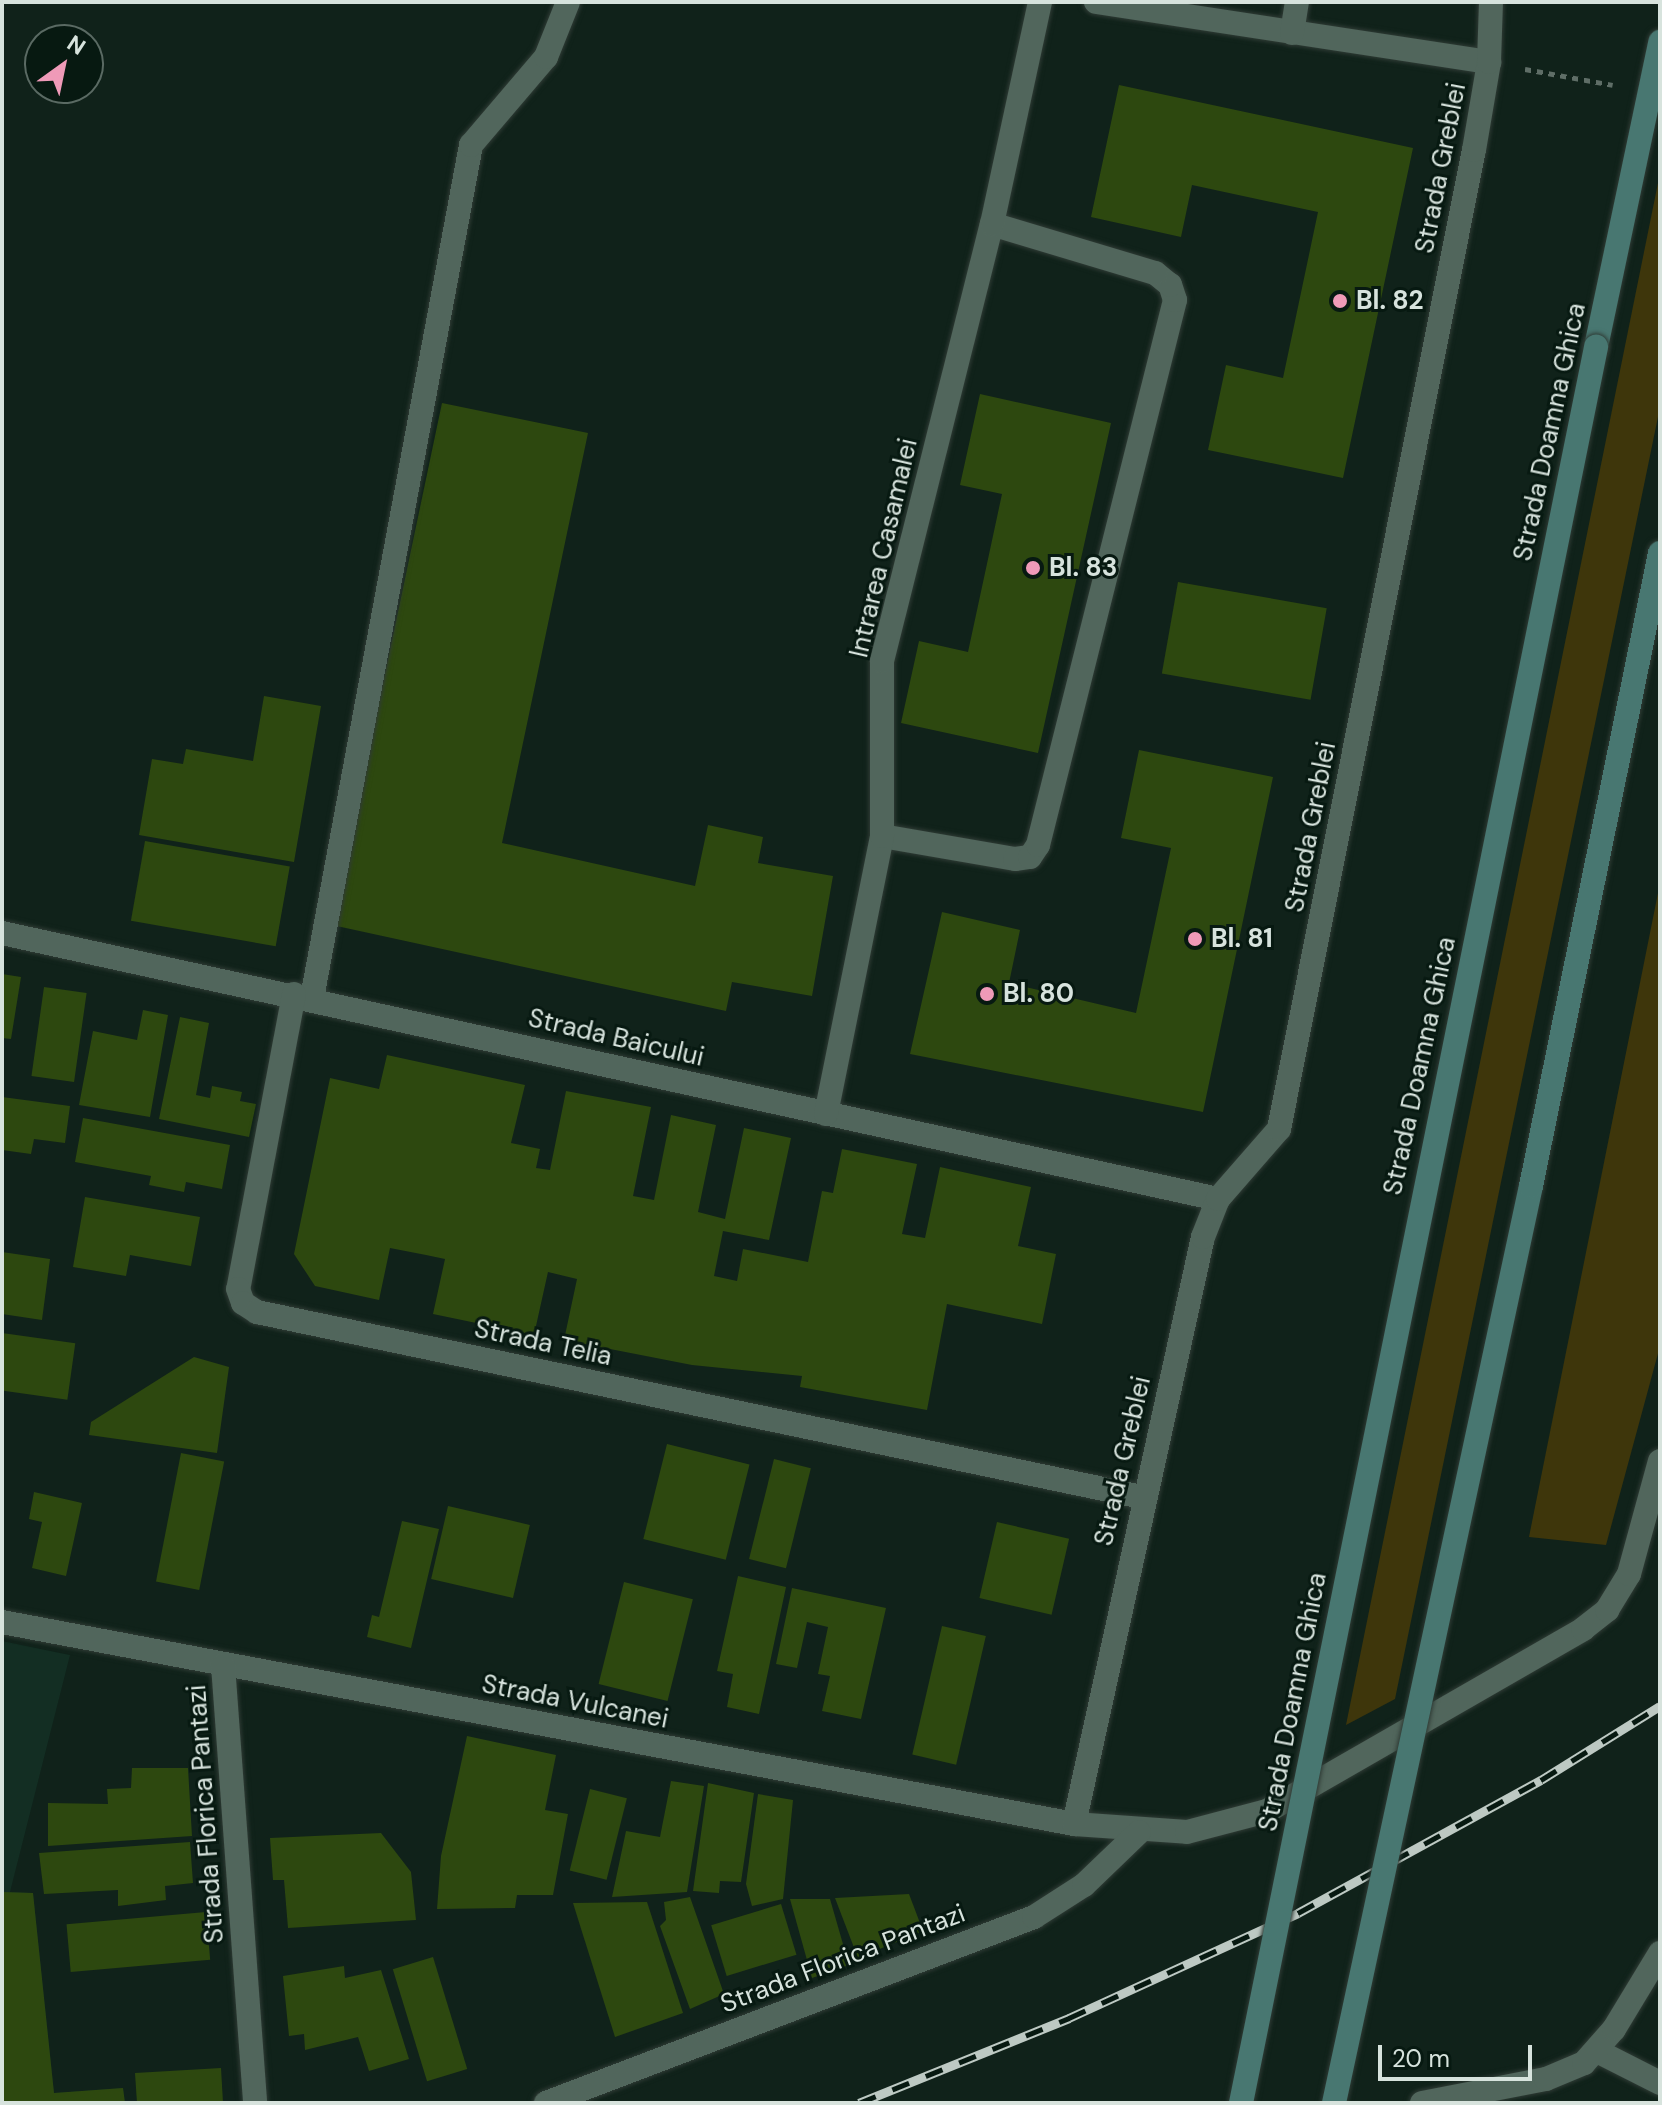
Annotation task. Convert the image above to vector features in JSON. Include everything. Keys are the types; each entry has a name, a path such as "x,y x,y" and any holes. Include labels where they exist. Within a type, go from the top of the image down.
{"main road":[{"name":"Strada Doamna Ghica","path":"1241,2103 1660,42"},
{"path":"1334,2103 1531,1186 1660,553"}],"street":[{"path":"303,996 471,145 546,57 568,2"},
{"name":"Intrarea Casamalei","path":"826,1114 882,836 882,661 992,224 1040,2"},
{"path":"1096,2 1489,62"},
{"path":"1292,33 1297,2"},
{"name":"Strada Greblei","path":"1074,1824 1142,1497 1203,1237 1218,1199 1279,1129 1489,62 1491,2"},
{"path":"882,836 1015,859 1030,857 1038,845 1175,300 1170,285 1155,273 992,224"},
{"name":"Strada Baicului","path":"2,933 303,996 1218,1199"},
{"name":"Strada Telia","path":"303,996 238,1289 243,1303 257,1312 1142,1497"},
{"name":"Strada Vulcanei","path":"2,1622 1074,1824 1139,1832 1187,1832 1267,1811 1583,1629 1607,1610 1629,1574 1660,1461"},
{"name":"Strada Florica Pantazi","path":"223,1665 255,2103"},
{"name":"Strada Florica Pantazi","path":"546,2103 1034,1917 1084,1885 1139,1832"},
{"path":"1422,2103 1546,2079 1584,2063 1597,2051 1660,1953"},
{"path":"1597,2051 1660,2083"}],"path":[{"path":"1489,62 1649,92"}],"shaded area":[{"path":"1660,173 1660,407 1395,1699 1346,1725"},
{"path":"1660,883 1660,1346 1606,1545 1529,1537"},
{"path":"2,1641 70,1655 10,1892 33,1893 54,2093 123,2088 125,2103 2,2103"}],"building":[{"name":"Bl. 82","path":"1119,85 1413,148 1343,478 1208,450 1226,365 1283,378 1318,212 1192,185 1181,237 1091,217"},
{"name":"Bl. 83","path":"980,394 1111,423 1038,753 901,723 919,641 968,652 1002,494 960,485"},
{"path":"442,403 588,433 502,843 695,886 708,825 763,837 758,863 833,876 812,996 732,982 726,1011 332,925"},
{"path":"1178,582 1327,608 1311,700 1162,674"},
{"path":"264,696 321,706 294,862 139,835 152,759 183,764 186,749 253,761"},
{"name":"Bl. 81","path":"1139,750 1273,777 1203,1112 910,1054 942,912 1020,930 1009,983 1136,1013 1171,848 1121,838"},
{"path":"145,841 290,867 276,946 131,921"},
{"path":"2,974 21,977 11,1039 2,1038"},
{"path":"44,987 87,993 74,1082 31,1076"},
{"path":"143,1010 168,1015 150,1117 79,1105 93,1031 137,1040"},
{"path":"180,1017 209,1023 196,1095 210,1098 212,1086 242,1092 240,1101 256,1104 249,1137 159,1119"},
{"path":"387,1055 525,1085 511,1143 540,1149 536,1168 550,1170 566,1091 651,1107 633,1196 654,1200 671,1115 716,1125 698,1212 725,1219 744,1128 791,1138 769,1240 723,1231 714,1276 737,1281 743,1249 808,1262 822,1191 833,1193 842,1149 917,1164 902,1234 925,1238 940,1167 1031,1187 1018,1246 1056,1254 1042,1324 947,1304 927,1410 800,1387 802,1376 692,1365 564,1340 577,1279 548,1272 534,1335 433,1314 445,1259 390,1248 379,1300 315,1286 294,1254 330,1078 379,1089"},
{"path":"2,1097 70,1106 65,1143 34,1139 31,1154 2,1150"},
{"path":"83,1118 230,1145 222,1189 186,1182 184,1192 149,1185 151,1176 75,1162"},
{"path":"85,1197 200,1217 191,1266 130,1255 126,1276 73,1267"},
{"path":"2,1252 50,1259 42,1320 2,1314"},
{"path":"2,1333 75,1343 67,1400 2,1391"},
{"path":"194,1357 229,1367 217,1453 89,1435 91,1422"},
{"path":"667,1444 749,1465 726,1560 643,1539"},
{"path":"181,1453 224,1461 199,1590 156,1582"},
{"path":"774,1459 811,1468 786,1568 749,1559"},
{"path":"34,1492 82,1503 66,1576 32,1568 42,1522 29,1519"},
{"path":"448,1506 530,1525 513,1598 431,1579"},
{"path":"402,1521 439,1529 411,1648 367,1637 372,1615 379,1617"},
{"path":"997,1522 1069,1539 1052,1615 979,1598"},
{"path":"738,1576 786,1587 759,1714 727,1707 733,1674 717,1671"},
{"path":"624,1582 693,1599 667,1701 599,1684"},
{"path":"792,1588 886,1608 861,1719 822,1711 830,1676 818,1674 828,1627 807,1622 797,1668 776,1664"},
{"path":"942,1626 986,1636 956,1765 912,1755"},
{"path":"467,1736 556,1755 545,1810 568,1814 553,1895 517,1895 515,1908 437,1909 441,1856"},
{"path":"132,1768 188,1768 192,1836 48,1846 48,1803 108,1804 107,1789 131,1788"},
{"path":"671,1781 704,1786 687,1892 612,1897 626,1831 660,1837"},
{"path":"708,1783 754,1793 741,1882 720,1881 719,1893 693,1891"},
{"path":"590,1789 627,1798 607,1880 570,1871"},
{"path":"758,1794 793,1800 783,1899 752,1906 746,1884"},
{"path":"381,1833 411,1872 416,1920 288,1928 284,1880 273,1880 270,1838"},
{"path":"190,1842 193,1883 165,1886 166,1900 118,1906 118,1890 44,1894 39,1853"},
{"path":"2,1892 33,1893 54,2093 123,2088 125,2103 2,2103"},
{"path":"909,1894 923,1931 858,1958 835,1898"},
{"path":"690,1897 724,1994 690,2009 660,1926 666,1920 664,1902"},
{"path":"790,1899 830,1899 849,1965 812,1978"},
{"path":"647,1902 683,2013 615,2037 573,1903"},
{"path":"781,1904 796,1955 727,1976 711,1925"},
{"path":"206,1912 210,1960 71,1972 67,1924"},
{"path":"433,1957 467,2069 427,2081 393,1969"},
{"path":"344,1966 345,1978 381,1970 409,2059 369,2071 358,2037 305,2050 304,2034 289,2036 283,1976"},
{"path":"221,2068 223,2103 137,2103 135,2073"}],"railway":[{"path":"859,2103 1069,2018 1298,1913 1541,1780 1660,1706"}],"place":[{"name":"Bl. 82","path":"1340,301"},
{"name":"Bl. 83","path":"1033,568"},
{"name":"Bl. 81","path":"1195,939"},
{"name":"Bl. 80","path":"987,994"}]}
